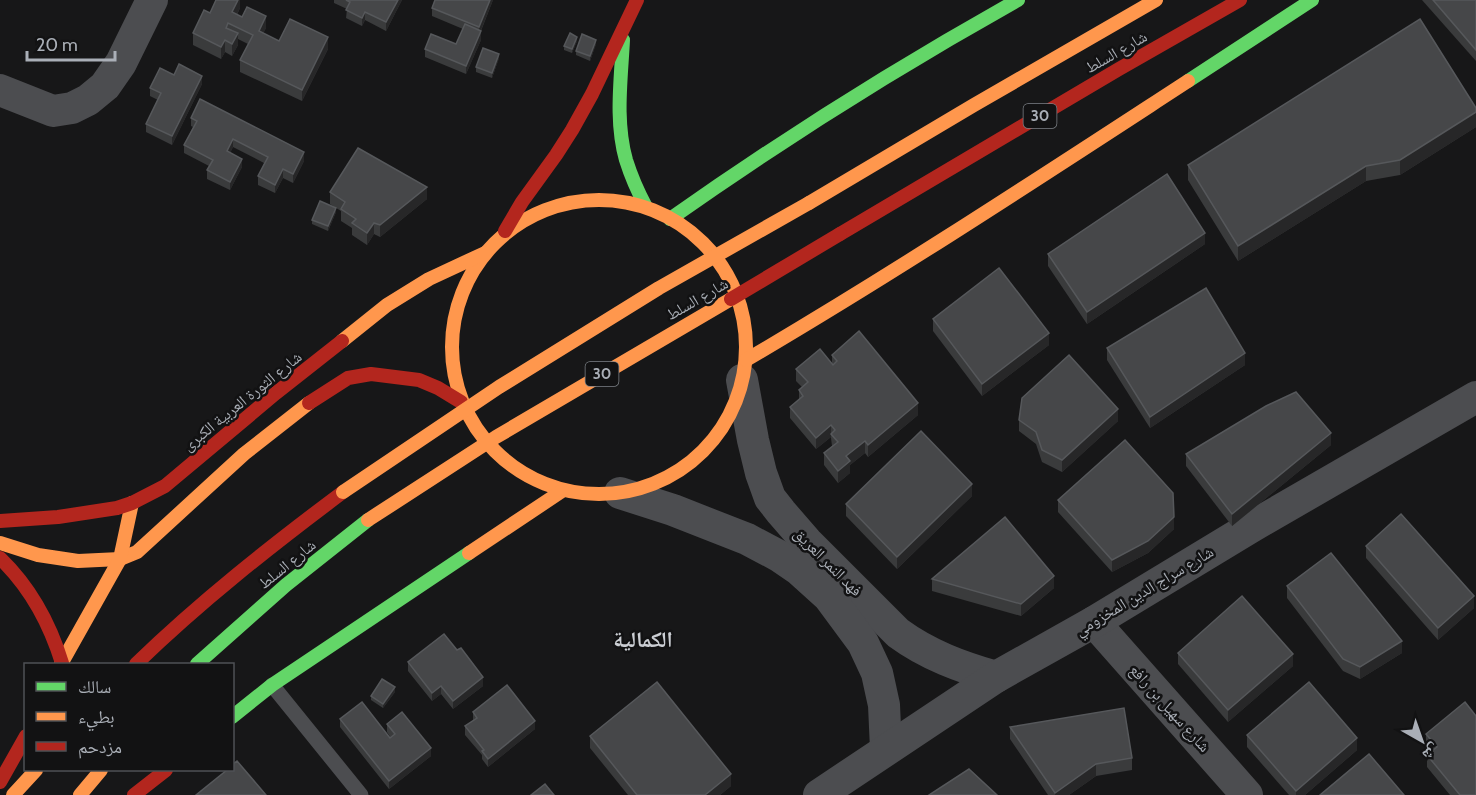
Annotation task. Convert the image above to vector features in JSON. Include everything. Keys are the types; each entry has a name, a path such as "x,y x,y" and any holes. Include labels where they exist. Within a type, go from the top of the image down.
{"main road":[{"path":"503,235 522,201 572,130 637,0"},
{"path":"670,219 773,147 846,100 1018,0"},
{"name":"شارع السلط","path":"137,663 162,638 287,533 343,492 499,387 649,294 1156,0"},
{"name":"شارع السلط","path":"199,663 286,585 368,520 496,437 1240,0"},
{"path":"744,370 836,307 1312,0"},
{"path":"623,26 620,121 625,158 633,183 646,207"},
{"path":"582,200 619,200 646,207 670,219 705,244 730,278 744,318 744,370 738,397 720,431 686,467 642,489 620,494 602,495 561,491 519,473 484,442 460,402 450,351 452,325 459,299 485,253 503,235 547,209 582,200"},
{"name":"شارع الثورة العربية الكبرى","path":"0,521 100,512 132,503 165,486 276,393 387,305 429,279 485,253"},
{"path":"0,543 38,555 78,561 120,559 137,552 244,454 319,396 348,378 370,374 419,380 438,388 460,402"},
{"path":"234,715 272,685 561,491"},
{"path":"63,663 120,559 132,503"},
{"path":"0,558 29,592 58,646 62,663"},
{"path":"0,782 24,740"},
{"path":"13,795 35,771"},
{"path":"80,795 100,771"},
{"path":"134,795 165,771"}],"street":[{"path":"0,90 52,111 72,108 88,100 105,86 121,63 152,0"},
{"name":"فهد النمر العريق","path":"744,370 758,462 771,498 807,542 838,589 878,674 884,705 886,749"},
{"name":"شارع سراج الدين المخزومي","path":"819,795 996,677 1094,622 1251,527 1476,397"},
{"name":"فهد النمر العريق","path":"620,494 673,510 747,539 838,589 914,645 951,663 996,677"},
{"name":"شارع سهيل بن رافع","path":"1094,622 1247,795"}],"lane":[{"path":"272,685 361,795"}],"building":[{"path":"216,0 238,0 232,12 242,17 247,7 266,16 259,31 279,41 290,19 328,37 302,90 240,60 253,35 228,23 226,28 238,33 232,44 225,40 221,47 193,33 204,10 210,13"},
{"path":"346,0 398,0 386,22 365,12 362,18 346,10 350,2"},
{"path":"435,0 490,0 479,27 432,8"},
{"path":"1433,0 1476,0 1476,50"},
{"path":"1420,19 1476,108 1476,112 1400,160 1366,166 1238,246 1188,165"},
{"path":"465,24 481,31 466,66 425,49 431,34 456,44"},
{"path":"570,33 577,37 572,49 564,46"},
{"path":"582,34 596,40 590,56 576,51"},
{"path":"483,48 499,54 492,73 476,67"},
{"path":"179,64 202,76 172,136 146,124 161,93 150,88 160,68 174,75"},
{"path":"200,99 304,152 293,174 283,169 275,185 258,176 268,157 233,139 227,151 242,159 230,182 207,170 213,160 184,145 197,121 191,118"},
{"path":"358,148 427,187 380,225 374,223 367,233 352,223 356,219 341,209 345,202 330,192"},
{"path":"1167,174 1205,233 1087,312 1048,254"},
{"path":"320,201 336,208 328,226 312,220"},
{"path":"999,268 1049,333 982,384 933,319"},
{"path":"1206,288 1245,353 1150,417 1107,348"},
{"path":"859,331 918,403 868,445 865,441 846,456 850,461 838,471 824,453 838,442 831,434 835,430 831,425 816,438 790,407 803,396 799,390 808,382 796,369 820,349 833,365 837,361 832,355"},
{"path":"1069,355 1118,409 1062,460 1042,450 1036,432 1019,420 1022,398"},
{"path":"1296,392 1331,433 1232,514 1186,454 1266,406"},
{"path":"921,431 972,484 897,557 846,504"},
{"path":"1125,440 1173,493 1174,517 1148,541 1112,560 1058,500"},
{"path":"1401,514 1474,596 1438,628 1366,546"},
{"path":"1005,517 1054,576 1021,604 932,579"},
{"path":"1331,553 1402,641 1360,667 1343,659 1287,586"},
{"path":"1242,596 1293,654 1228,710 1178,653"},
{"path":"444,634 457,650 461,648 483,677 453,701 441,686 432,693 408,662"},
{"path":"382,679 395,687 383,704 371,696"},
{"path":"657,682 731,774 705,795 637,795 590,736"},
{"path":"1309,682 1357,738 1296,791 1247,735"},
{"path":"507,685 535,721 488,759 482,751 484,750 465,726 477,718 473,712"},
{"path":"362,702 390,738 395,734 387,724 402,712 431,748 389,781 340,719"},
{"path":"1465,702 1476,716 1476,795 1460,795 1427,755 1437,747 1426,734"},
{"path":"1124,708 1132,758 1096,764 1055,793 1010,727"},
{"path":"1369,754 1404,795 1320,795"},
{"path":"237,761 266,795 196,795 226,771 234,771 234,763"},
{"path":"969,769 997,795 929,795"},
{"path":"545,784 554,795 531,795"}],"traffic: fast":[{"path":"670,219 841,105 1018,0"},
{"path":"1188,81 1312,0"},
{"path":"623,40 620,100 623,145 630,172 646,207"},
{"path":"198,663 286,585 368,520"},
{"path":"234,715 272,685 469,553"}],"traffic: slow":[{"path":"809,203 1156,0"},
{"path":"746,360 1024,188 1188,81"},
{"path":"599,200 628,203 655,211 681,225 703,243 721,265 735,291 743,318 746,347 743,376 735,403 721,429 703,451 681,469 655,483 628,491 599,494 570,491 543,483 517,469 495,451 477,429 463,403 455,376 452,347 455,318 463,291 477,265 495,243 517,225 543,211 570,203 599,200"},
{"path":"343,492 499,387 659,288 809,203"},
{"path":"342,341 387,305 429,279 485,253"},
{"path":"368,520 496,437 731,299"},
{"path":"0,543 38,555 78,561 120,559 137,552 244,454 309,403"},
{"path":"469,553 562,491"},
{"path":"62,663 120,559 132,503"},
{"path":"13,795 35,771"},
{"path":"80,795 100,771"}],"traffic: jam":[{"path":"505,231 522,202 572,130 637,0"},
{"path":"840,234 1240,0"},
{"path":"731,299 840,234"},
{"path":"0,521 58,517 117,508 165,486 342,341"},
{"path":"309,403 348,378 371,374 419,380 461,402"},
{"path":"137,663 237,575 343,492"},
{"path":"0,558 21,581 38,607 62,663"},
{"path":"0,782 24,740"},
{"path":"134,795 165,771"}],"district":[{"name":"الكمالية","path":"643,639"}]}
